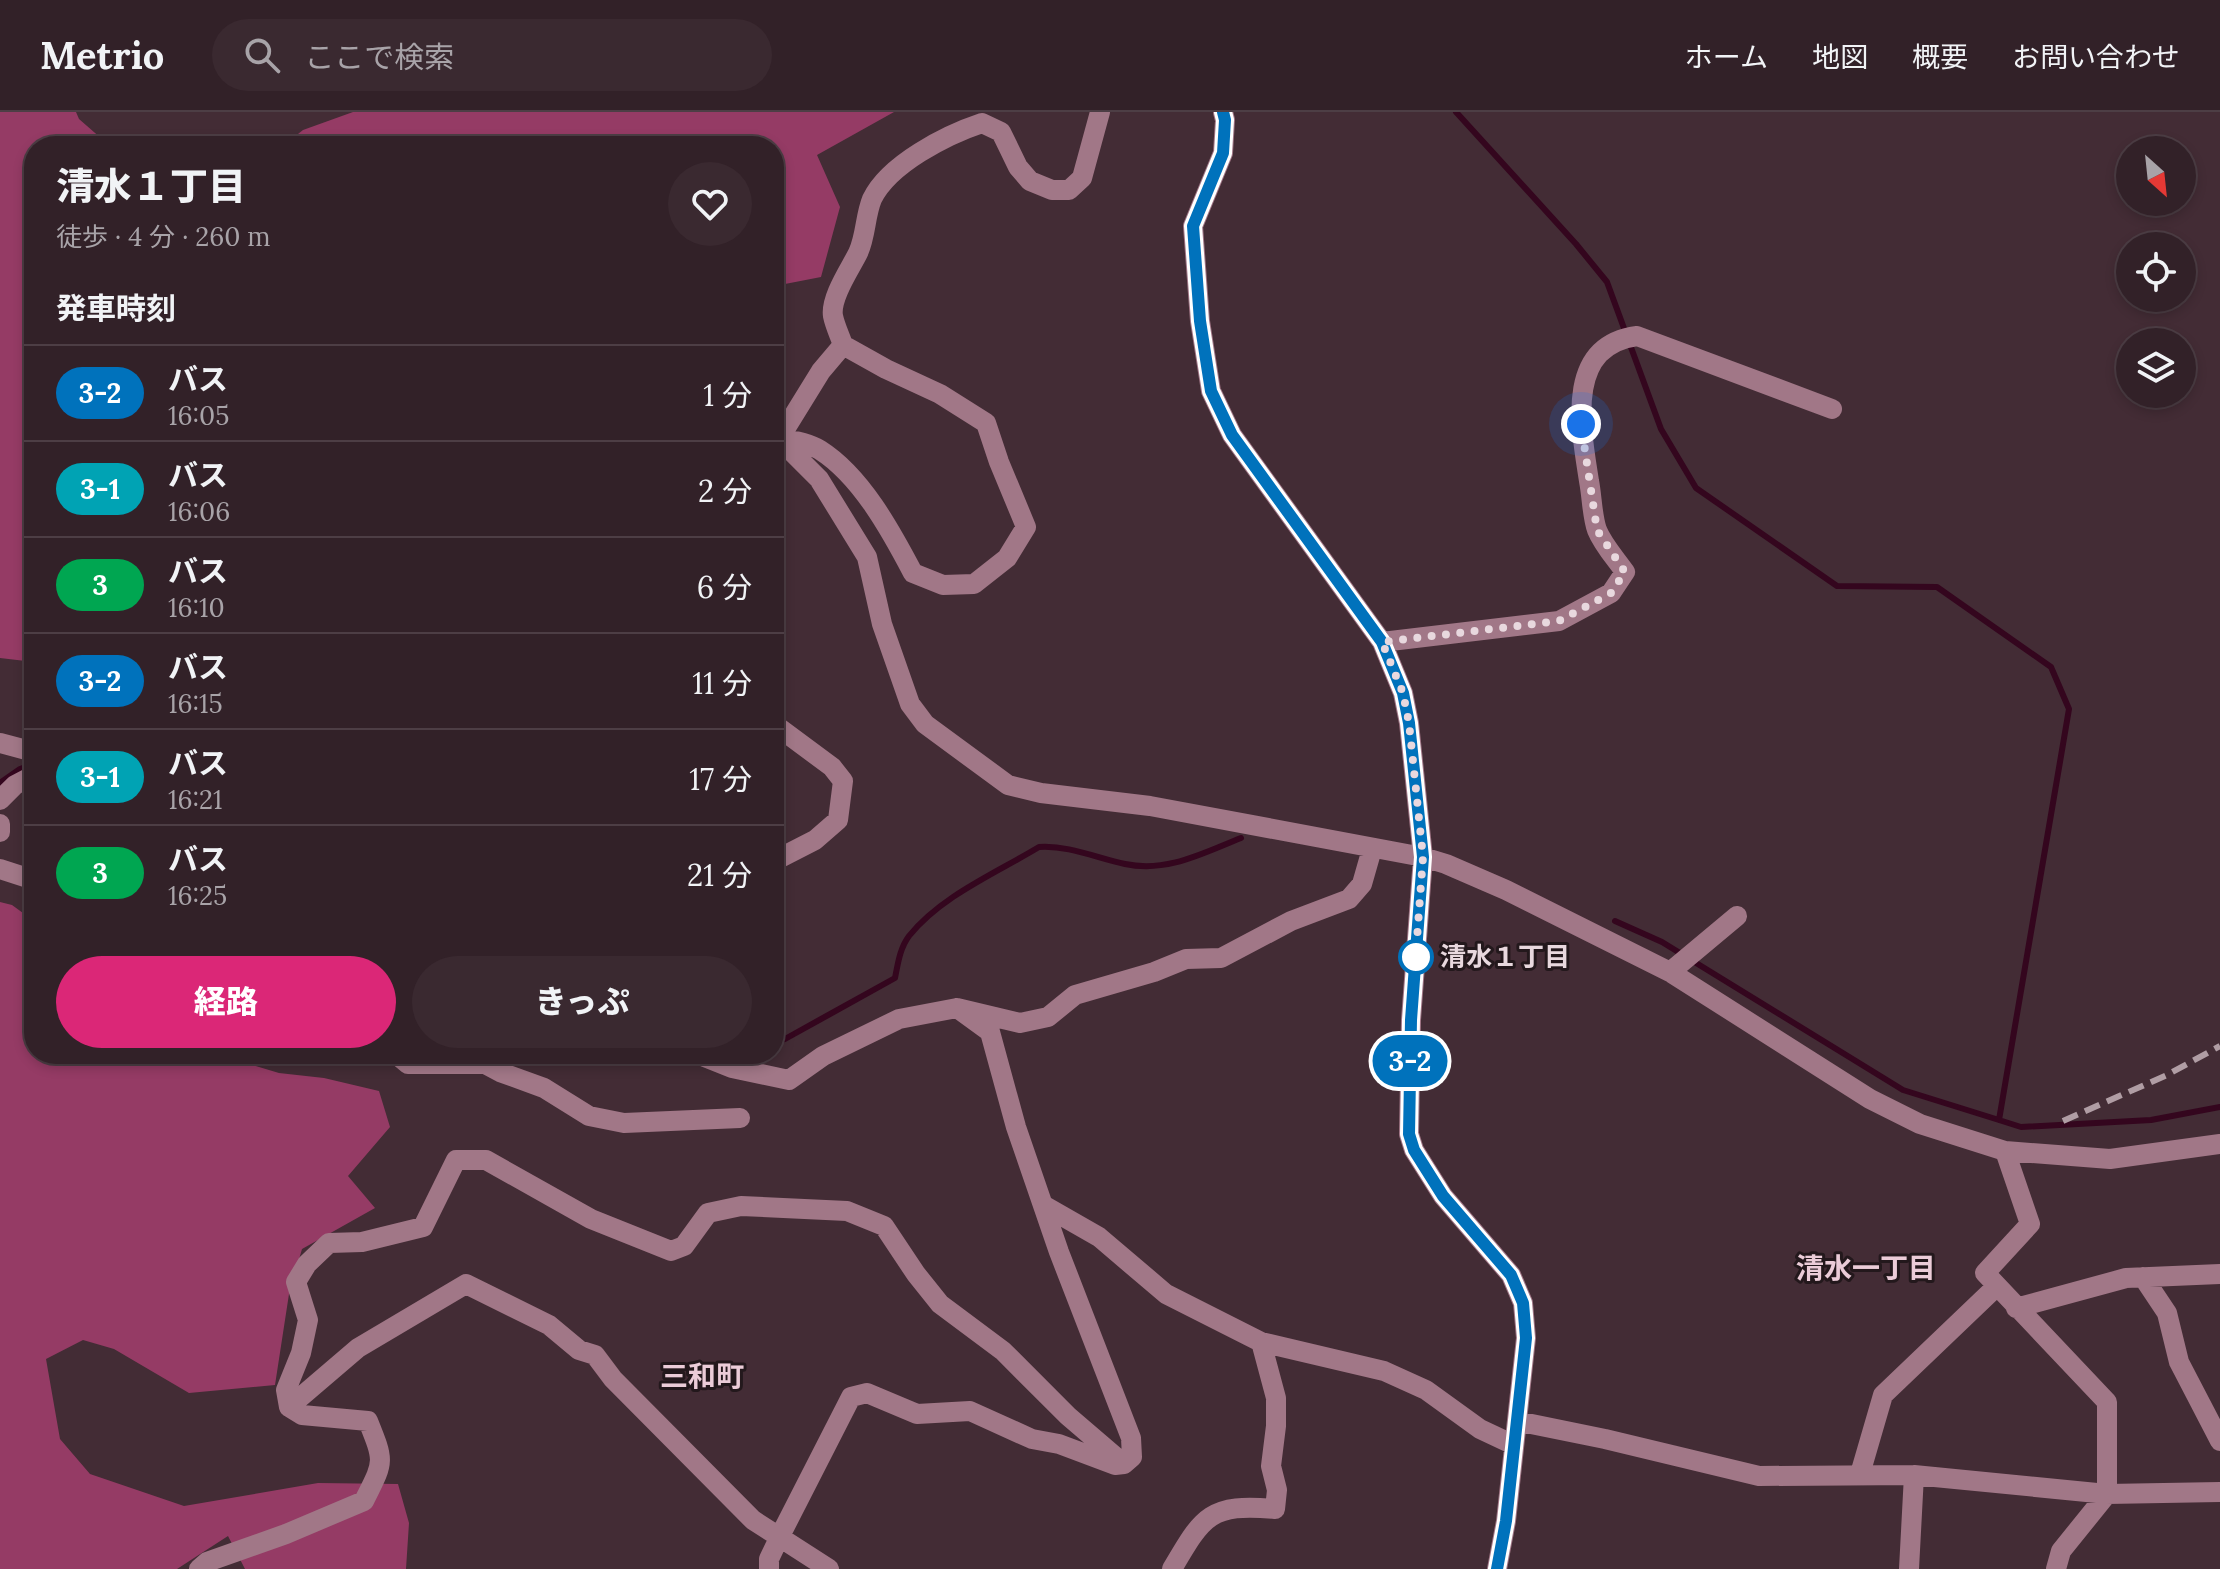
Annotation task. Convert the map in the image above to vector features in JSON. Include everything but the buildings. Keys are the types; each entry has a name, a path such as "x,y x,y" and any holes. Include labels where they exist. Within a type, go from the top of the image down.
{"street":[{"path":"784,443 819,449 839,466 885,519 913,573 943,585 974,584 1007,558 1026,527 986,423 940,394 843,345 832,312 844,275 858,252 871,202 881,183 899,168 955,132 982,123 1001,132 1018,167 1030,181 1052,190 1069,190 1082,178 1100,112"},
{"path":"1223,112 1223,153 1193,226 1200,321 1211,391 1232,435 1382,642 1403,693 1423,857 1411,1020 1409,1134 1414,1150 1443,1196 1511,1275 1523,1303 1526,1338 1506,1521 1497,1569"},
{"path":"1382,642 1559,621 1611,593 1625,572 1597,530 1581,424 1584,379 1602,350 1626,338 1651,341 1832,409"},
{"path":"784,429 821,371 843,345"},
{"path":"784,449 819,479 867,557 882,624 910,704 925,724 1008,785 1041,793 1150,806 1423,857 1446,864 1506,890 1670,972 1870,1099 1920,1124 2005,1151 2110,1159 2220,1144"},
{"path":"784,731 832,767 843,781 838,820 815,840 784,858"},
{"path":"0,743 24,749"},
{"path":"0,800 24,780"},
{"path":"0,824 0,832"},
{"path":"722,1064 789,1080 823,1056 899,1019 957,1008 1020,1023 1048,1017 1075,995 1154,972 1186,959 1221,958 1291,921 1349,899 1362,884 1372,849"},
{"path":"0,869 24,877"},
{"path":"1670,972 1737,916"},
{"path":"769,1569 769,1559 851,1397 867,1393 917,1414 970,1411 1032,1439 1059,1444 1115,1465 1124,1464 1132,1457 1131,1438 1059,1252 1016,1127 990,1032 957,1008"},
{"path":"408,1064 485,1064 544,1088 589,1116 624,1123 740,1118"},
{"path":"2005,1151 2030,1224 1985,1273 2107,1402 2107,1494 2061,1551 2056,1569"},
{"path":"199,1569 207,1562 286,1534 364,1501 377,1475 382,1456 368,1421 302,1415 289,1407 286,1390 301,1353 308,1320 296,1282 307,1264 329,1243 362,1242 423,1227 456,1160 486,1160 591,1219 671,1251 684,1246 708,1213 741,1206 847,1211 884,1226 940,1304 1003,1351 1068,1416 1124,1464"},
{"path":"1043,1205 1099,1237 1166,1294 1261,1342 1384,1371 1426,1390 1480,1429 1514,1445"},
{"path":"2016,1308 2126,1278 2220,1274"},
{"path":"2143,1277 2167,1313 2179,1362 2220,1441"},
{"path":"289,1407 358,1348 466,1284 549,1325 579,1350 595,1355 613,1379 753,1520 829,1569"},
{"path":"1860,1474 1883,1395 1997,1286"},
{"path":"1172,1569 1206,1517 1231,1509 1275,1509 1277,1490 1271,1466 1276,1398 1261,1342"},
{"path":"1517,1421 1759,1476 1914,1475 2107,1494 2220,1492"},
{"path":"1913,1568 1914,1475"}],"shaded area":[{"path":"0,112 76,112 79,119 99,136 24,136 24,661 0,658"},
{"path":"353,112 894,112 817,155 840,207 821,277 785,284 784,136 296,136 303,130"},
{"path":"0,902 12,905 24,914 24,1064 249,1064 279,1073 324,1078 379,1091 390,1127 348,1176 375,1208 302,1249 289,1294 275,1385 189,1393 114,1349 83,1340 46,1359 60,1439 90,1474 184,1506 318,1483 398,1484 409,1523 406,1569 245,1569 228,1536 177,1569 0,1569"}],"waterway":[{"path":"1456,112 1607,282 1661,429 1696,488 1837,586 1937,587 2051,667 2069,709 1999,1120"},
{"path":"0,783 24,768"},
{"path":"784,1039 895,978 903,946 922,922 953,897 1039,847 1072,850 1125,864 1156,866 1184,860 1241,838"},
{"path":"1615,921 1662,942 1903,1090 2021,1127 2151,1120 2220,1107"}],"railway":[{"path":"2063,1121 2167,1075 2220,1046"}],"bus line":[{"name":"3-2","path":"1223,112 1223,153 1193,226 1200,321 1211,391 1232,435 1382,642 1403,693 1423,857 1411,1020 1409,1134 1414,1150 1443,1196 1511,1275 1523,1303 1526,1338 1506,1521 1497,1569"}],"place":[{"name":"清水１丁目","path":"1416,957"}],"district":[{"name":"清水一丁目","path":"1866,1268"},
{"name":"三和町","path":"702,1376"}],"route":[{"path":"1416,957 1415,966 1423,857 1412,750 1403,693 1382,642 1559,621 1611,593 1625,572 1597,530 1581,424"}]}
